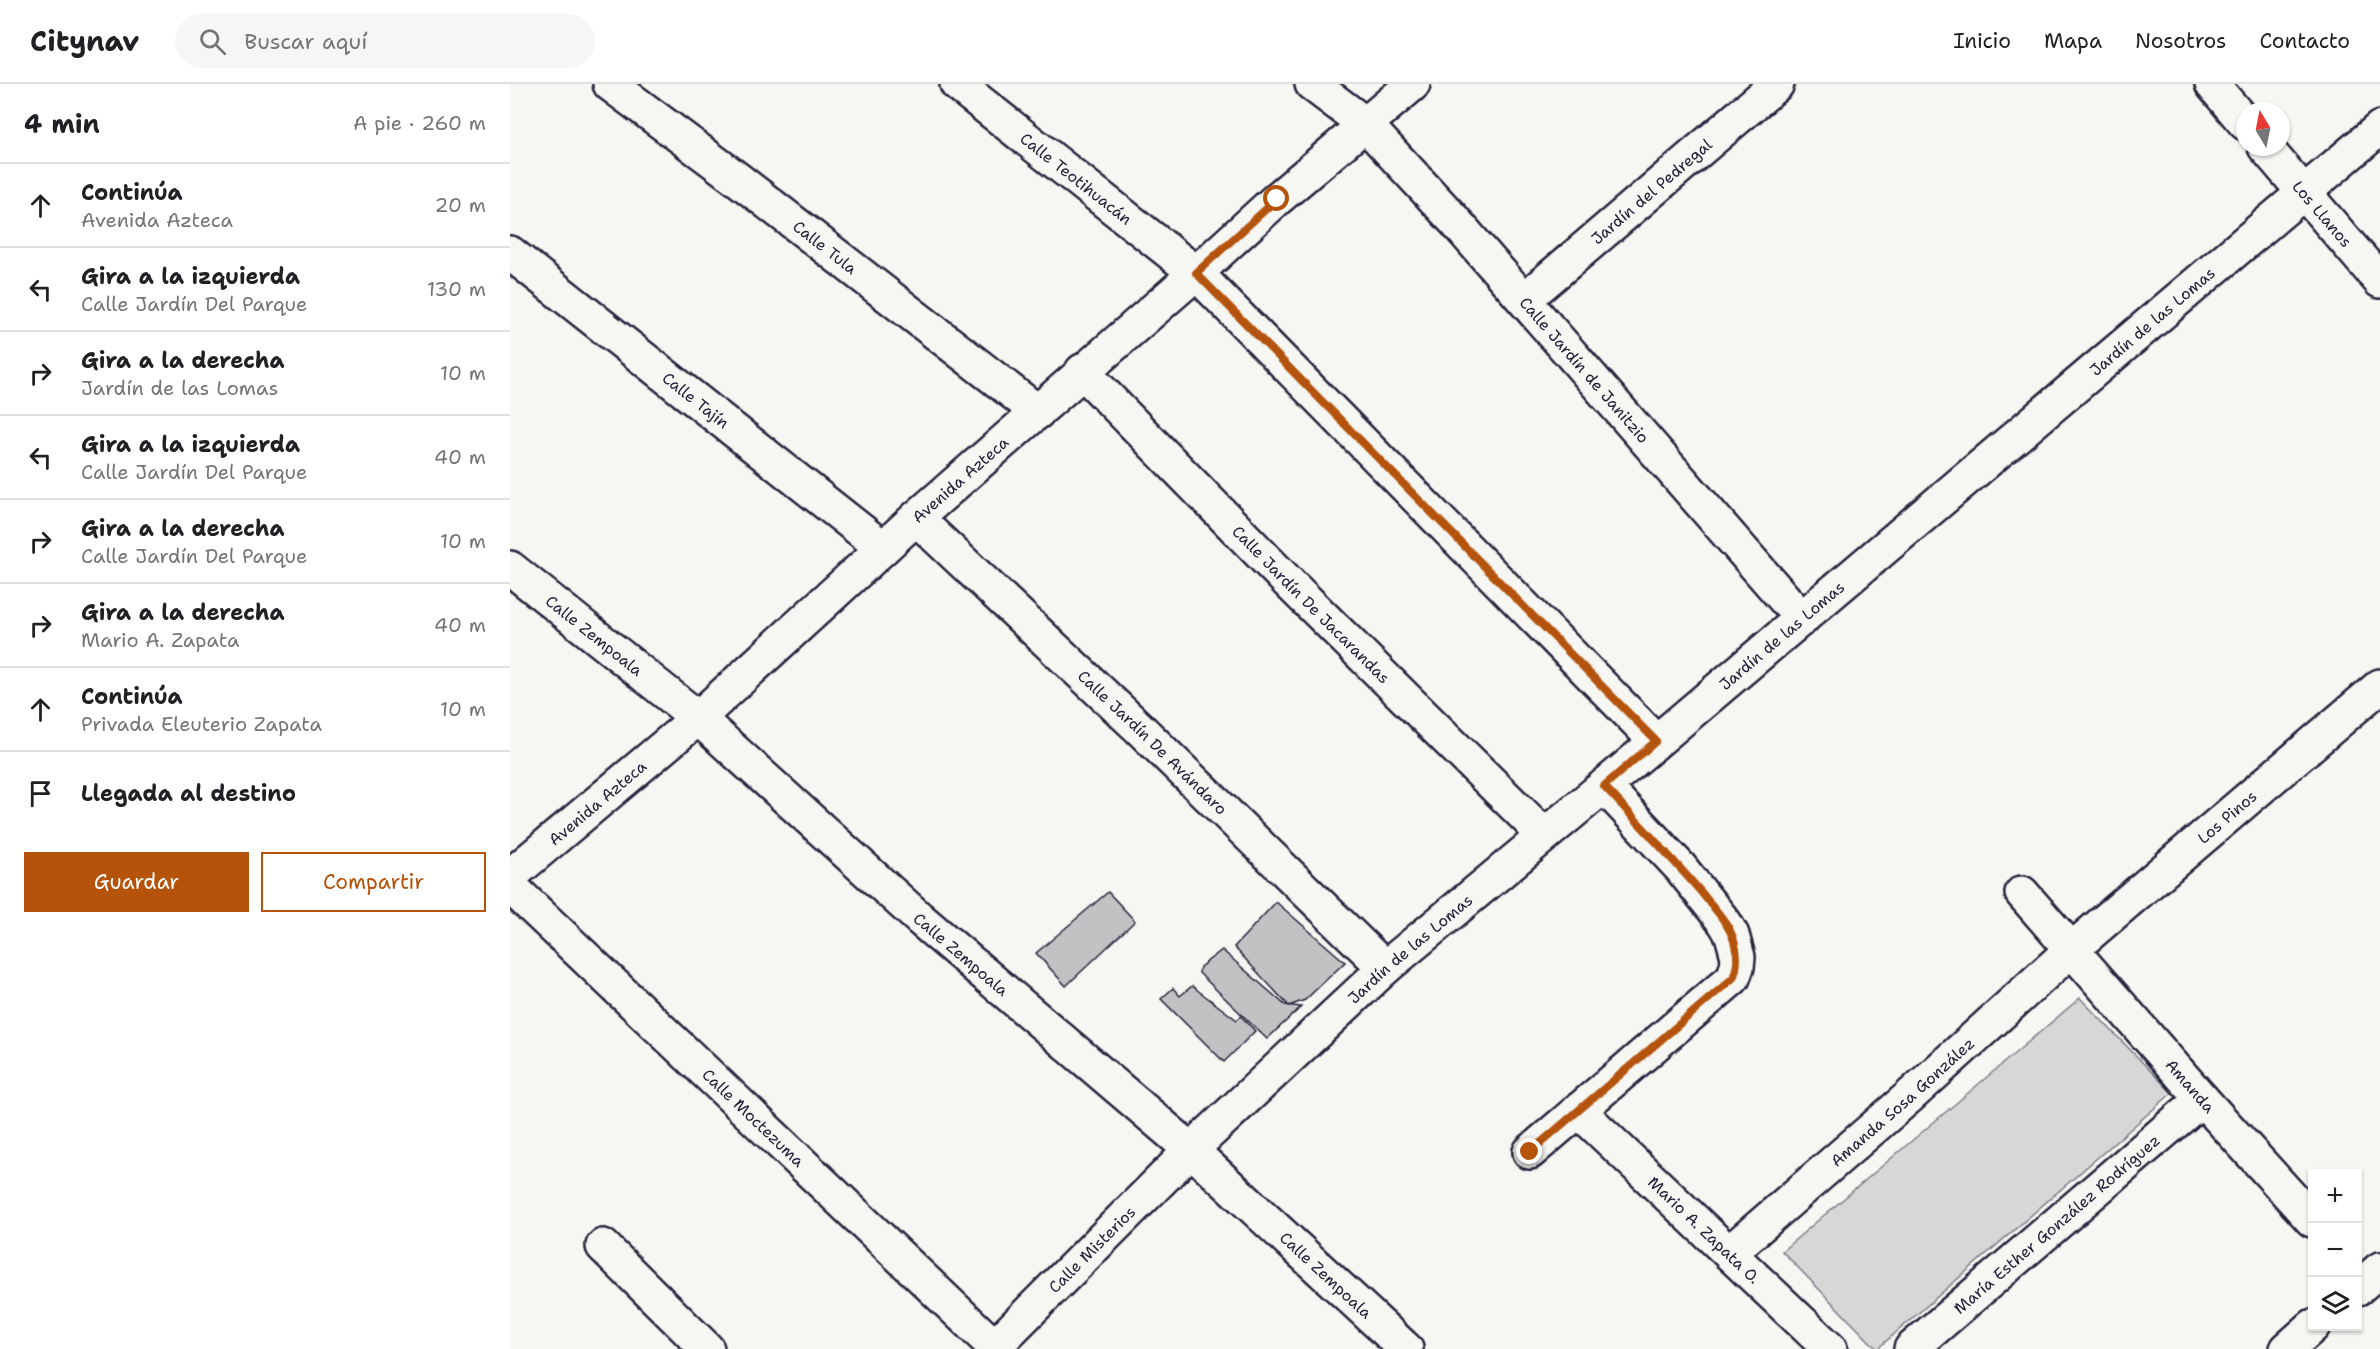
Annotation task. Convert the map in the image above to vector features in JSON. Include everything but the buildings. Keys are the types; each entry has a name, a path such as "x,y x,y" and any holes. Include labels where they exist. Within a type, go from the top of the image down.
{"street":[{"name":"Calle Tula","path":"610,84 740,181 1038,412"},
{"name":"Calle Teotihuacán","path":"957,84 1196,273 1656,741"},
{"name":"Calle Jardín de Janitzio","path":"1312,84 1365,124 1525,299 1802,619"},
{"name":"Avenida Azteca","path":"510,876 698,718 916,518 1196,273 1277,199 1413,84"},
{"name":"Jardín del Pedregal","path":"1525,299 1777,84"},
{"path":"2212,84 2236,112"},
{"name":"Jardín de las Lomas","path":"1191,1150 1385,968 1802,619 2054,402 2380,128"},
{"name":"Los Llanos","path":"2273,156 2380,281"},
{"name":"Calle Tajín","path":"510,253 883,548"},
{"name":"Calle Jardín De Jacarandas","path":"1082,371 1291,585 1544,835"},
{"name":"Calle Jardín De Avándaro","path":"916,518 1138,727 1385,968"},
{"name":"Calle Zempoala","path":"510,568 698,718 920,919 1191,1150 1406,1349"},
{"name":"Los Pinos","path":"2072,949 2380,686"},
{"path":"1530,1152 1733,978 1737,967 1732,935 1725,923 1680,867 1604,786"},
{"name":"Calle Moctezuma","path":"510,886 994,1348"},
{"name":"Amanda","path":"2022,893 2202,1099 2308,1215"},
{"name":"Amanda Sosa González","path":"1729,1253 1909,1097 2072,949"},
{"name":"María Esther González Rodríguez","path":"1911,1349 2202,1099"},
{"name":"Mario A. Zapata O.","path":"1578,1110 1830,1349"},
{"name":"Calle Misterios","path":"994,1348 1191,1150"},
{"path":"603,1246 707,1349"},
{"path":"2287,1349 2308,1330"}],"shaded area":[{"path":"2080,998 2172,1093 1877,1349 1782,1251"}],"route":[{"path":"1277,199 1196,273 1656,741 1604,786 1680,867 1725,923 1736,947 1737,967 1733,978 1530,1152"}]}
